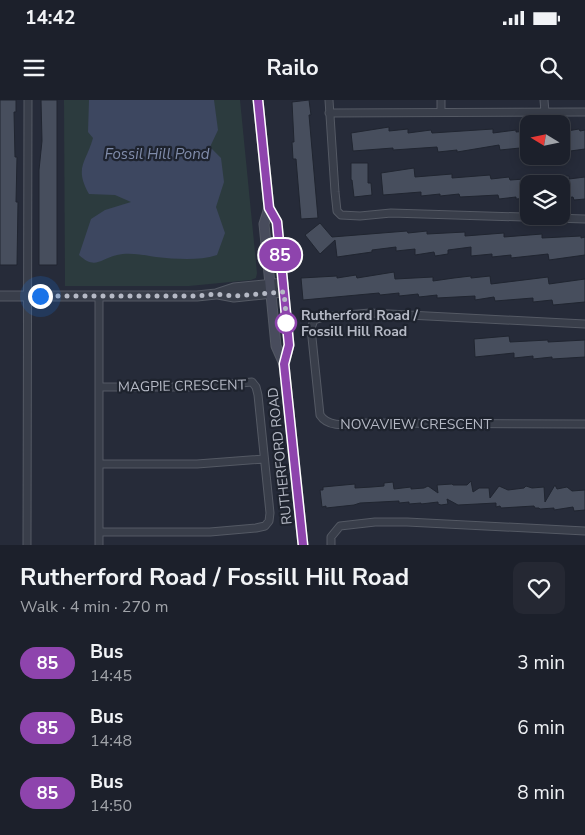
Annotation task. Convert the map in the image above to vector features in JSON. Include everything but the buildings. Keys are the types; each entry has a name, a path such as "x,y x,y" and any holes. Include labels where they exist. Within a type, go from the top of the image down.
{"main road":[{"name":"RUTHERFORD ROAD","path":"258,100 269,208 264,224 270,289 276,346 284,364 303,545"},
{"name":"RUTHERFORD ROAD","path":"269,208 277,222 289,345 284,364"}],"street":[{"path":"27,545 28,100"},
{"path":"329,100 337,210 341,215 360,216 392,213 585,219"},
{"path":"441,100 441,111"},
{"path":"544,100 545,112"},
{"path":"330,113 441,111 585,112"},
{"path":"0,296 216,294 234,288 270,289 283,287"},
{"path":"98,545 99,296"},
{"name":"NOVAVIEW CRESCENT","path":"585,324 370,313 323,317 314,320 311,328 320,415 324,422 331,424 585,424"},
{"name":"MAGPIE CRESCENT","path":"98,532 210,532 265,526 269,521 270,513 258,396 256,387 252,382 195,387 99,387"},
{"path":"99,464 197,464 264,459"},
{"path":"331,545 331,537 340,526 375,522 585,531"}],"shaded area":[{"path":"64,100 240,100 256,278 189,286 65,286"}],"water":[{"name":"Fossil Hill Pond","path":"89,100 214,100 218,130 210,147 221,158 224,182 216,207 225,233 217,255 187,259 126,254 94,263 79,255 91,219 105,210 131,202 115,195 89,194 85,185 82,177 83,165 93,138 88,132"}],"bus line":[{"name":"85","path":"258,100 269,208 277,222 289,345 284,364 303,545"}],"place":[{"name":"Rutherford Road / Fossill Hill Road","path":"286,323"}],"route":[{"path":"40,296 197,296 216,294 234,296 284,292 287,326 286,323"}]}
